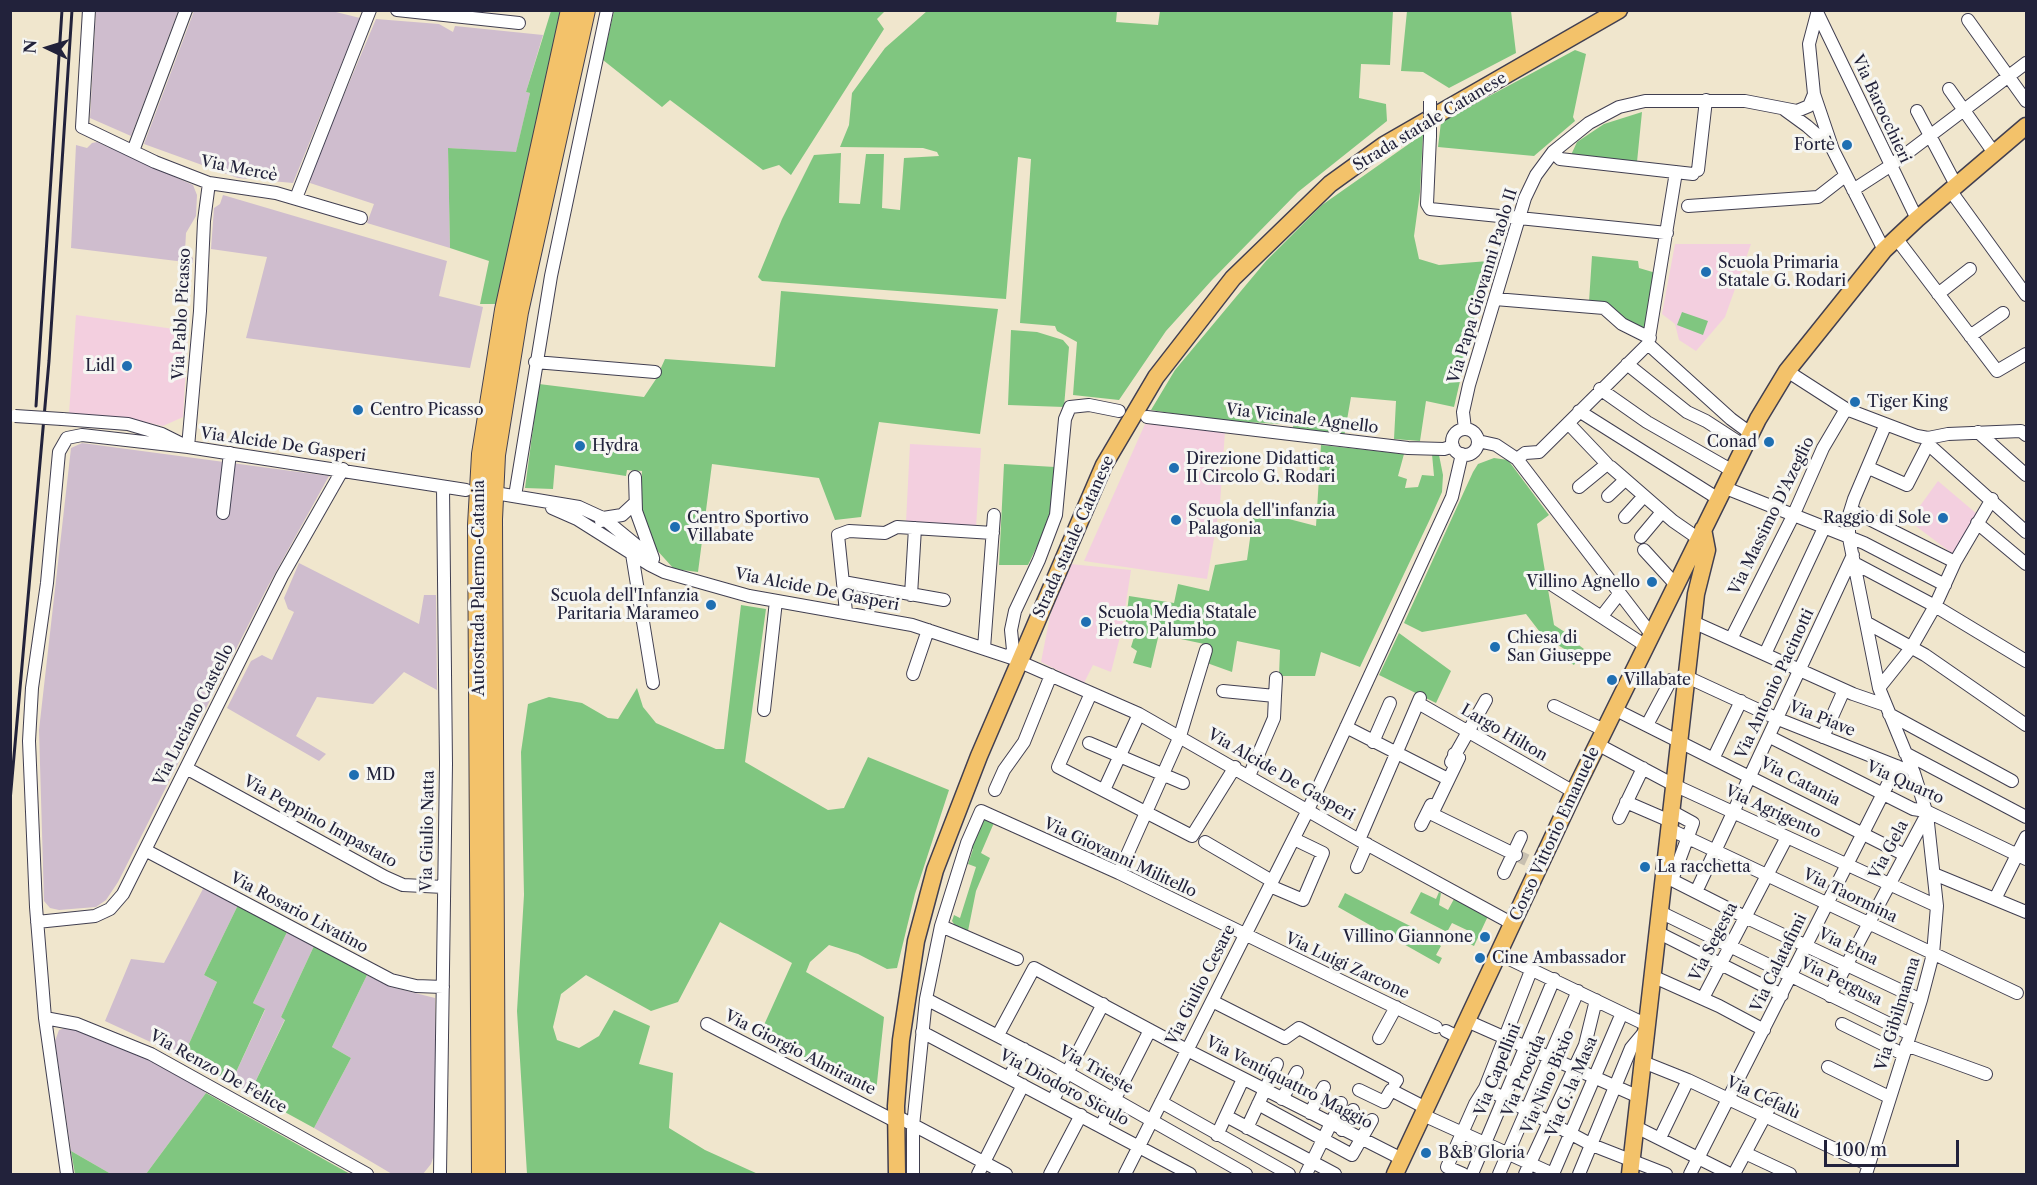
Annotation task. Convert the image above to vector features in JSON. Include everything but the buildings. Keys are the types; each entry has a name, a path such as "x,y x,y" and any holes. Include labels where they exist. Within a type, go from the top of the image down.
{"highway":[{"name":"Autostrada Palermo-Catania","path":"481,1174 477,525 481,454 504,310 570,10"},
{"name":"Autostrada Palermo-Catania","path":"498,1174 494,997 493,519 496,455 519,312 586,10"},
{"path":"472,1174 480,1091"}],"main road":[{"name":"Strada statale Catanese","path":"897,1174 896,1106 901,1040 916,941 935,870 979,756 1104,465 1156,377 1233,278 1330,184 1384,146 1619,10"},
{"name":"Corso Vittorio Emanuele","path":"1399,1167 1425,1112 1447,1032 1467,1021 1513,924 1535,864 1574,792 1731,470 1787,371 1890,244 2026,127"},
{"path":"1631,1167 1660,912 1668,878 1670,820 1696,594 1707,550 1701,534"},
{"path":"1676,585 1696,594"}],"street":[{"name":"Via Mercè","path":"89,10 82,127 209,183 296,198 361,218"},
{"path":"133,151 186,10"},
{"path":"296,198 370,10"},
{"path":"397,10 519,23"},
{"path":"515,496 535,362 560,228 607,10"},
{"path":"1818,11 1809,44 1813,102 1802,115 1833,150"},
{"name":"Via Barocchieri","path":"1818,11 1917,219"},
{"path":"1968,20 2026,101"},
{"path":"1853,190 1930,137 2026,63"},
{"path":"1949,89 1994,153"},
{"path":"1814,94 1833,150 1845,176 1890,244 1938,294 1997,371 2026,354"},
{"name":"Via Papa Giovanni Paolo II","path":"1465,429 1463,412 1469,384 1519,219 1536,175 1553,152 1571,135 1619,107 1645,100 1745,101 1802,115 1821,114"},
{"path":"1553,152 1560,159 1676,172 1696,172 1706,100"},
{"path":"1430,101 1431,136 1427,204 1430,209 1667,233"},
{"path":"1917,111 1953,188 2026,295"},
{"path":"1516,459 1525,453 1539,452 1649,341 1676,172"},
{"path":"1688,206 1818,197 1845,176"},
{"name":"Via Pablo Picasso","path":"188,447 200,310 204,221 209,183"},
{"path":"1938,294 1970,270"},
{"path":"1495,298 1604,308 1622,324 1649,341 1731,419 1747,439"},
{"path":"1970,336 2003,313"},
{"path":"535,362 655,372"},
{"path":"1627,363 1687,412 1747,439"},
{"path":"1787,371 1846,409 1928,441 2025,528"},
{"path":"1600,389 1647,422 1731,470"},
{"name":"Via Alcide De Gasperi","path":"529,499 563,512 632,554 685,578 749,596 846,612 928,630 1011,657 1011,630 1015,611 1039,560 1056,515 1065,419 1071,407 1089,405 1119,411"},
{"name":"Via Massimo D'Azeglio","path":"1731,639 1823,448 1846,409"},
{"path":"1579,411 1720,492 1849,538 1945,585"},
{"name":"Via Alcide De Gasperi","path":"13,415 128,424 162,434 188,447 343,469 466,490"},
{"name":"Via Vicinale Agnello","path":"1147,417 1408,448 1458,450"},
{"path":"1568,423 1607,464 1579,487"},
{"name":"Via Gibilmanna","path":"1868,1170 1921,1000 1933,954 1937,906 1926,813 1914,773 1879,688 1849,538 1851,510 1885,426"},
{"path":"1308,810 1452,497 1458,450 1455,434 1465,429 1474,433 1478,441"},
{"path":"1928,441 1978,432 2025,431"},
{"path":"1978,432 2026,475"},
{"path":"67,1174 45,1018 29,776 32,688 47,583 59,452 67,438 82,435 188,447"},
{"path":"1458,450 1473,451 1478,441"},
{"path":"1478,441 1496,445 1516,459 1619,594 1648,640"},
{"path":"1869,468 1908,485 1928,441"},
{"path":"223,513 230,453"},
{"path":"1611,467 1662,512 1701,534"},
{"name":"Via Luciano Castello","path":"37,922 95,916 110,909 123,894 282,576 343,469"},
{"path":"635,477 635,503 652,562"},
{"path":"1608,496 1625,480"},
{"name":"Via Giulio Natta","path":"440,1174 446,764 443,487"},
{"name":"Via Alcide De Gasperi","path":"501,494 579,507 603,518 626,534 652,562"},
{"path":"1625,518 1644,496"},
{"path":"1879,688 1911,648 1935,606 1955,562 1992,499"},
{"path":"594,530 603,518 622,516 635,503"},
{"path":"1851,510 1955,562"},
{"path":"1662,512 1643,543 1676,585"},
{"path":"984,648 994,515"},
{"path":"1977,523 2026,564"},
{"path":"846,612 838,535 849,531 885,533 897,527 993,533"},
{"path":"911,595 915,528"},
{"path":"1765,654 1824,528"},
{"path":"618,545 626,534"},
{"path":"632,554 653,683"},
{"path":"1854,560 2026,661"},
{"name":"Via Antonio Pacinotti","path":"1696,892 1854,560"},
{"path":"843,582 944,600"},
{"path":"1551,584 1602,616 1648,640"},
{"path":"1602,616 1619,594"},
{"path":"764,711 776,601"},
{"path":"1693,622 1887,710 2012,781"},
{"path":"1867,623 1911,648 2026,725"},
{"path":"913,674 928,630"},
{"path":"1119,873 1180,736 1206,650"},
{"name":"Via Alcide De Gasperi","path":"1027,665 1139,714 1363,842 1513,924"},
{"path":"995,790 1004,770 1024,742 1051,675"},
{"path":"1249,776 1274,718 1276,678"},
{"path":"1647,725 1671,680 1686,680"},
{"name":"Via Piave","path":"1686,680 1914,773"},
{"path":"1822,737 1844,690"},
{"path":"1223,691 1275,696"},
{"path":"1091,693 1058,767 1192,836 1235,767"},
{"name":"Largo Hilton","path":"1395,753 1419,700 1574,792"},
{"path":"1421,825 1454,754 1486,700"},
{"path":"1714,757 1742,701"},
{"path":"1373,742 1390,703"},
{"name":"Via Agrigento","path":"1554,706 1643,768 1674,785 1937,906"},
{"name":"Via Catania","path":"1614,709 1714,757 1905,855"},
{"path":"1104,790 1139,714"},
{"path":"1346,728 1444,777"},
{"name":"Via Quarto","path":"1770,737 1913,809 2022,857"},
{"path":"1089,743 1183,783"},
{"path":"1357,867 1363,842 1395,753"},
{"path":"1905,753 2026,817"},
{"path":"1454,754 1459,758 1432,814 1514,854"},
{"name":"Via Calatafimi","path":"1690,1174 1897,766"},
{"name":"Via Peppino Impastato","path":"186,768 385,877 404,885 444,887"},
{"path":"1619,818 1643,768"},
{"path":"1626,802 1670,820 1693,823 1668,878"},
{"name":"Via Giulio Cesare","path":"1125,1174 1308,810"},
{"name":"Via Giovanni Militello","path":"941,926 967,843 981,811 1119,873 1245,936"},
{"name":"Via Gela","path":"1830,996 1848,966 1926,813"},
{"name":"Via Taormina","path":"1670,820 1688,838 1767,874 1868,925 2017,993"},
{"path":"1504,873 1521,837"},
{"name":"Via Segesta","path":"1703,998 1787,837"},
{"path":"1995,899 2022,857 2026,837"},
{"path":"1205,842 1303,900 1323,853 1294,839"},
{"name":"Via Rosario Livatino","path":"145,850 391,980 443,987"},
{"path":"1934,874 2026,912"},
{"name":"Via Etna","path":"1668,878 1744,917 1921,1000"},
{"name":"Via Pergusa","path":"1660,912 1830,996 1907,1044"},
{"path":"913,1174 900,1120 922,1032 926,999 941,926 1017,959"},
{"path":"1658,932 1782,995"},
{"name":"Via Luigi Zarcone","path":"1245,936 1447,1032"},
{"path":"1498,954 1532,968 1622,1013 1646,1028 1631,1048 1579,1174"},
{"name":"Via Ventiquattro Maggio","path":"998,1035 1034,968 1361,1139 1399,1167"},
{"path":"1463,1174 1447,1167 1485,1088 1532,968"},
{"path":"1652,976 1703,998 1764,1030"},
{"name":"Via Capellini","path":"1472,1174 1554,979"},
{"name":"Via Procida","path":"1499,1174 1578,991"},
{"name":"Via Trieste","path":"926,999 1068,1073 1246,1174"},
{"name":"Via Nino Bixio","path":"1528,1169 1585,1045 1596,1000"},
{"path":"1212,1001 1285,1038 1299,1028 1394,1085 1425,1112 1508,1154 1528,1169 1553,1174"},
{"path":"1053,1100 1103,1004"},
{"path":"1379,1038 1396,1007"},
{"name":"Via G. la Masa","path":"1553,1174 1622,1013"},
{"name":"Via Renzo De Felice","path":"45,1018 77,1024 152,1054 367,1174"},
{"path":"1467,1021 1639,1097"},
{"name":"Via Giorgio Almirante","path":"707,1024 1006,1174"},
{"path":"1842,1024 1907,1044 1986,1074"},
{"path":"1101,1126 1150,1030"},
{"name":"Via Diodoro Siculo","path":"922,1032 1190,1174"},
{"path":"1009,1078 1024,1049"},
{"name":"Via Cefalù","path":"1642,1062 1688,1080 1868,1170"},
{"path":"1247,1128 1277,1064"},
{"path":"1828,1067 1889,1097"},
{"path":"1282,1099 1297,1071"},
{"path":"1217,1135 1243,1079"},
{"path":"1660,1138 1688,1080"},
{"path":"978,1174 1023,1085"},
{"path":"1359,1090 1384,1102 1394,1085"},
{"path":"1310,1113 1324,1087"},
{"path":"1485,1088 1631,1167 1666,1174"},
{"path":"1636,1127 1732,1174 1774,1099"},
{"path":"1161,1102 1289,1174"},
{"path":"1336,1127 1341,1103"},
{"path":"1258,1104 1352,1155 1372,1120"},
{"path":"1306,1174 1323,1139 1353,1110"},
{"path":"1050,1174 1081,1115"},
{"path":"1226,1116 1335,1174"},
{"path":"1745,1153 1790,1174"}],"shaded area":[{"path":"96,11 178,11 131,136 90,118"},
{"path":"194,11 332,11 360,18 293,183 238,178 144,144"},
{"path":"376,19 439,24 453,32 455,26 543,35 526,92 530,93 516,153 448,148 450,248 367,223 374,204 310,183 312,171"},
{"path":"97,142 193,185 197,195 196,216 186,233 185,251 193,258 193,263 71,248 76,145 87,148"},
{"path":"223,195 447,261 439,296 483,307 470,368 246,338 267,257 211,249 214,208 220,204"},
{"name":"Scuola Primaria Statale G. Rodari","path":"1675,244 1751,244 1725,317 1696,351 1679,340 1675,324 1662,314"},
{"path":"76,315 188,331 183,417 163,426 122,417 69,413"},
{"name":"Direzione Didattica II Circolo G. Rodari","path":"1145,424 1225,431 1220,504 1207,579 1084,561"},
{"path":"82,443 329,476 268,586 118,882 106,900 96,907 59,910 50,908 44,901 39,730 71,448"},
{"path":"910,444 981,448 976,527 906,522"},
{"name":"Raggio di Sole","path":"1938,481 1977,514 1953,554 1909,521"},
{"path":"299,563 419,624 424,595 436,595 437,690 404,672 373,704 317,697 296,736 326,754 319,761 227,708 251,661 262,655 272,660 294,612 288,609 284,598"},
{"name":"Scuola Media Statale Pietro Palumbo","path":"1070,564 1131,570 1122,629 1111,672 1093,665 1084,683 1041,662 1050,616"},
{"path":"204,887 238,905 204,975 217,982 183,1057 105,1021 131,959 164,963"},
{"path":"287,932 314,946 281,1017 285,1019 250,1093 231,1083 265,1010 253,1003"},
{"path":"367,975 391,987 435,998 435,1152 431,1164 423,1174 392,1174 314,1128 351,1058 332,1047"},
{"path":"71,1026 118,1043 201,1088 206,1093 146,1174 111,1174 71,1151 55,1041 59,1030"}],"green space":[{"path":"614,10 885,11 877,19 884,29 791,175 779,165 763,170 670,100 662,107 603,60"},
{"path":"551,11 560,11 499,304 480,304 489,261 450,248 448,148 516,152 530,93 526,92"},
{"path":"927,11 1117,11 1116,22 1158,25 1160,11 1393,11 1390,65 1361,64 1359,98 1386,104 1387,121 1298,192 1212,280 1166,331 1119,400 1073,395 1077,342 1057,331 1055,326 1020,323 1031,159 1018,157 1006,299 762,281 758,277 782,219 814,155 841,153 839,203 860,204 866,154 884,154 882,208 900,210 904,158 939,156 937,152 923,148 840,147 849,125 852,93 885,48"},
{"path":"1407,11 1511,11 1516,53 1449,88 1423,72 1401,71"},
{"path":"1575,50 1586,54 1573,117 1575,121 1534,156 1438,147 1441,122"},
{"path":"1642,112 1637,162 1571,155 1577,142 1604,124"},
{"path":"1423,134 1420,192 1414,236 1419,259 1439,265 1488,261 1454,407 1426,401 1420,441 1394,439 1396,401 1351,397 1344,437 1293,433 1293,414 1282,412 1280,424 1215,420 1151,410 1175,370 1266,261 1322,205"},
{"path":"1592,256 1638,261 1639,268 1656,273 1645,330 1589,302"},
{"path":"781,291 998,309 980,434 879,422 861,517 835,520 819,478 712,464 698,572 674,569 655,548 640,506 642,471 627,470 626,476 555,465 553,489 525,488 539,384 644,397 665,359 775,367"},
{"path":"1682,312 1708,321 1703,335 1677,325"},
{"path":"1011,330 1037,332 1063,340 1069,347 1064,407 1008,405"},
{"path":"1321,445 1404,454 1398,476 1407,479 1405,488 1418,487 1422,475 1434,476 1432,454 1439,455 1443,475 1442,492 1360,667 1321,652 1315,676 1279,676 1280,650 1237,641 1232,672 1207,663 1209,645 1162,635 1158,638 1151,668 1133,663 1137,651 1131,647 1136,631 1125,628 1129,596 1174,603 1178,584 1209,591 1215,565 1247,560 1254,510 1316,526"},
{"path":"1494,458 1508,460 1549,515 1537,524 1554,625 1577,640 1576,643 1584,649 1574,665 1562,658 1566,650 1543,636 1526,614 1422,632 1404,623 1473,472 1478,464"},
{"path":"1004,464 1055,467 1053,503 1041,538 1028,565 999,565"},
{"path":"741,605 766,609 745,762 828,810 844,808 868,757 949,790 915,894 897,968 887,969 858,954 829,945 810,962 806,972 884,1017 876,1092 759,1036 792,963 720,922 678,1002 651,1011 586,975 561,994 553,1027 557,1040 579,1048 599,1036 614,1010 650,1026 639,1064 673,1073 669,1128 705,1150 758,1174 527,1174 517,1011 524,895 521,752 528,704 549,697 582,703 608,718 618,719 637,688 643,707 656,723 716,749 724,749"},
{"path":"1399,633 1451,671 1436,703 1379,675"},
{"path":"983,816 996,818 981,853 990,858 976,891 968,931 956,927 952,921 954,915 960,918 976,867 968,864 973,849 970,847"},
{"path":"1421,892 1436,899 1439,892 1441,893 1439,905 1448,910 1454,899 1488,916 1474,946 1466,942 1471,932 1452,923 1447,932 1410,913"},
{"path":"1345,893 1418,930 1441,946 1436,955 1442,958 1439,964 1338,907"},
{"path":"238,905 287,932 253,1003 265,1009 231,1083 183,1057 217,982 204,975"},
{"path":"314,946 367,975 332,1047 351,1058 314,1128 250,1093 285,1020 281,1017"},
{"path":"206,1093 350,1174 146,1174"},
{"path":"71,1151 111,1174 75,1174"}],"tunnel":[{"path":"1516,855 1531,862"}],"railway":[{"path":"36,406 62,10"},
{"path":"10,801 49,361 72,10"}],"place":[{"name":"Fortè","path":"1847,145"},
{"name":"Scuola Primaria Statale G. Rodari","path":"1706,272"},
{"name":"Lidl","path":"127,366"},
{"name":"Tiger King","path":"1855,402"},
{"name":"Centro Picasso","path":"358,410"},
{"name":"Conad","path":"1769,442"},
{"name":"Hydra","path":"580,446"},
{"name":"Direzione Didattica II Circolo G. Rodari","path":"1174,468"},
{"name":"Raggio di Sole","path":"1943,518"},
{"name":"Scuola dell'infanzia Palagonia","path":"1176,520"},
{"name":"Centro Sportivo Villabate","path":"675,527"},
{"name":"Villino Agnello","path":"1652,582"},
{"name":"Scuola dell'Infanzia Paritaria Marameo","path":"711,605"},
{"name":"Scuola Media Statale Pietro Palumbo","path":"1086,622"},
{"name":"Chiesa di San Giuseppe","path":"1495,647"},
{"name":"Villabate","path":"1612,680"},
{"name":"MD","path":"354,775"},
{"name":"La racchetta","path":"1645,867"},
{"name":"Villino Giannone","path":"1485,937"},
{"name":"Cine Ambassador","path":"1480,958"},
{"name":"B&B Gloria","path":"1426,1153"}]}
